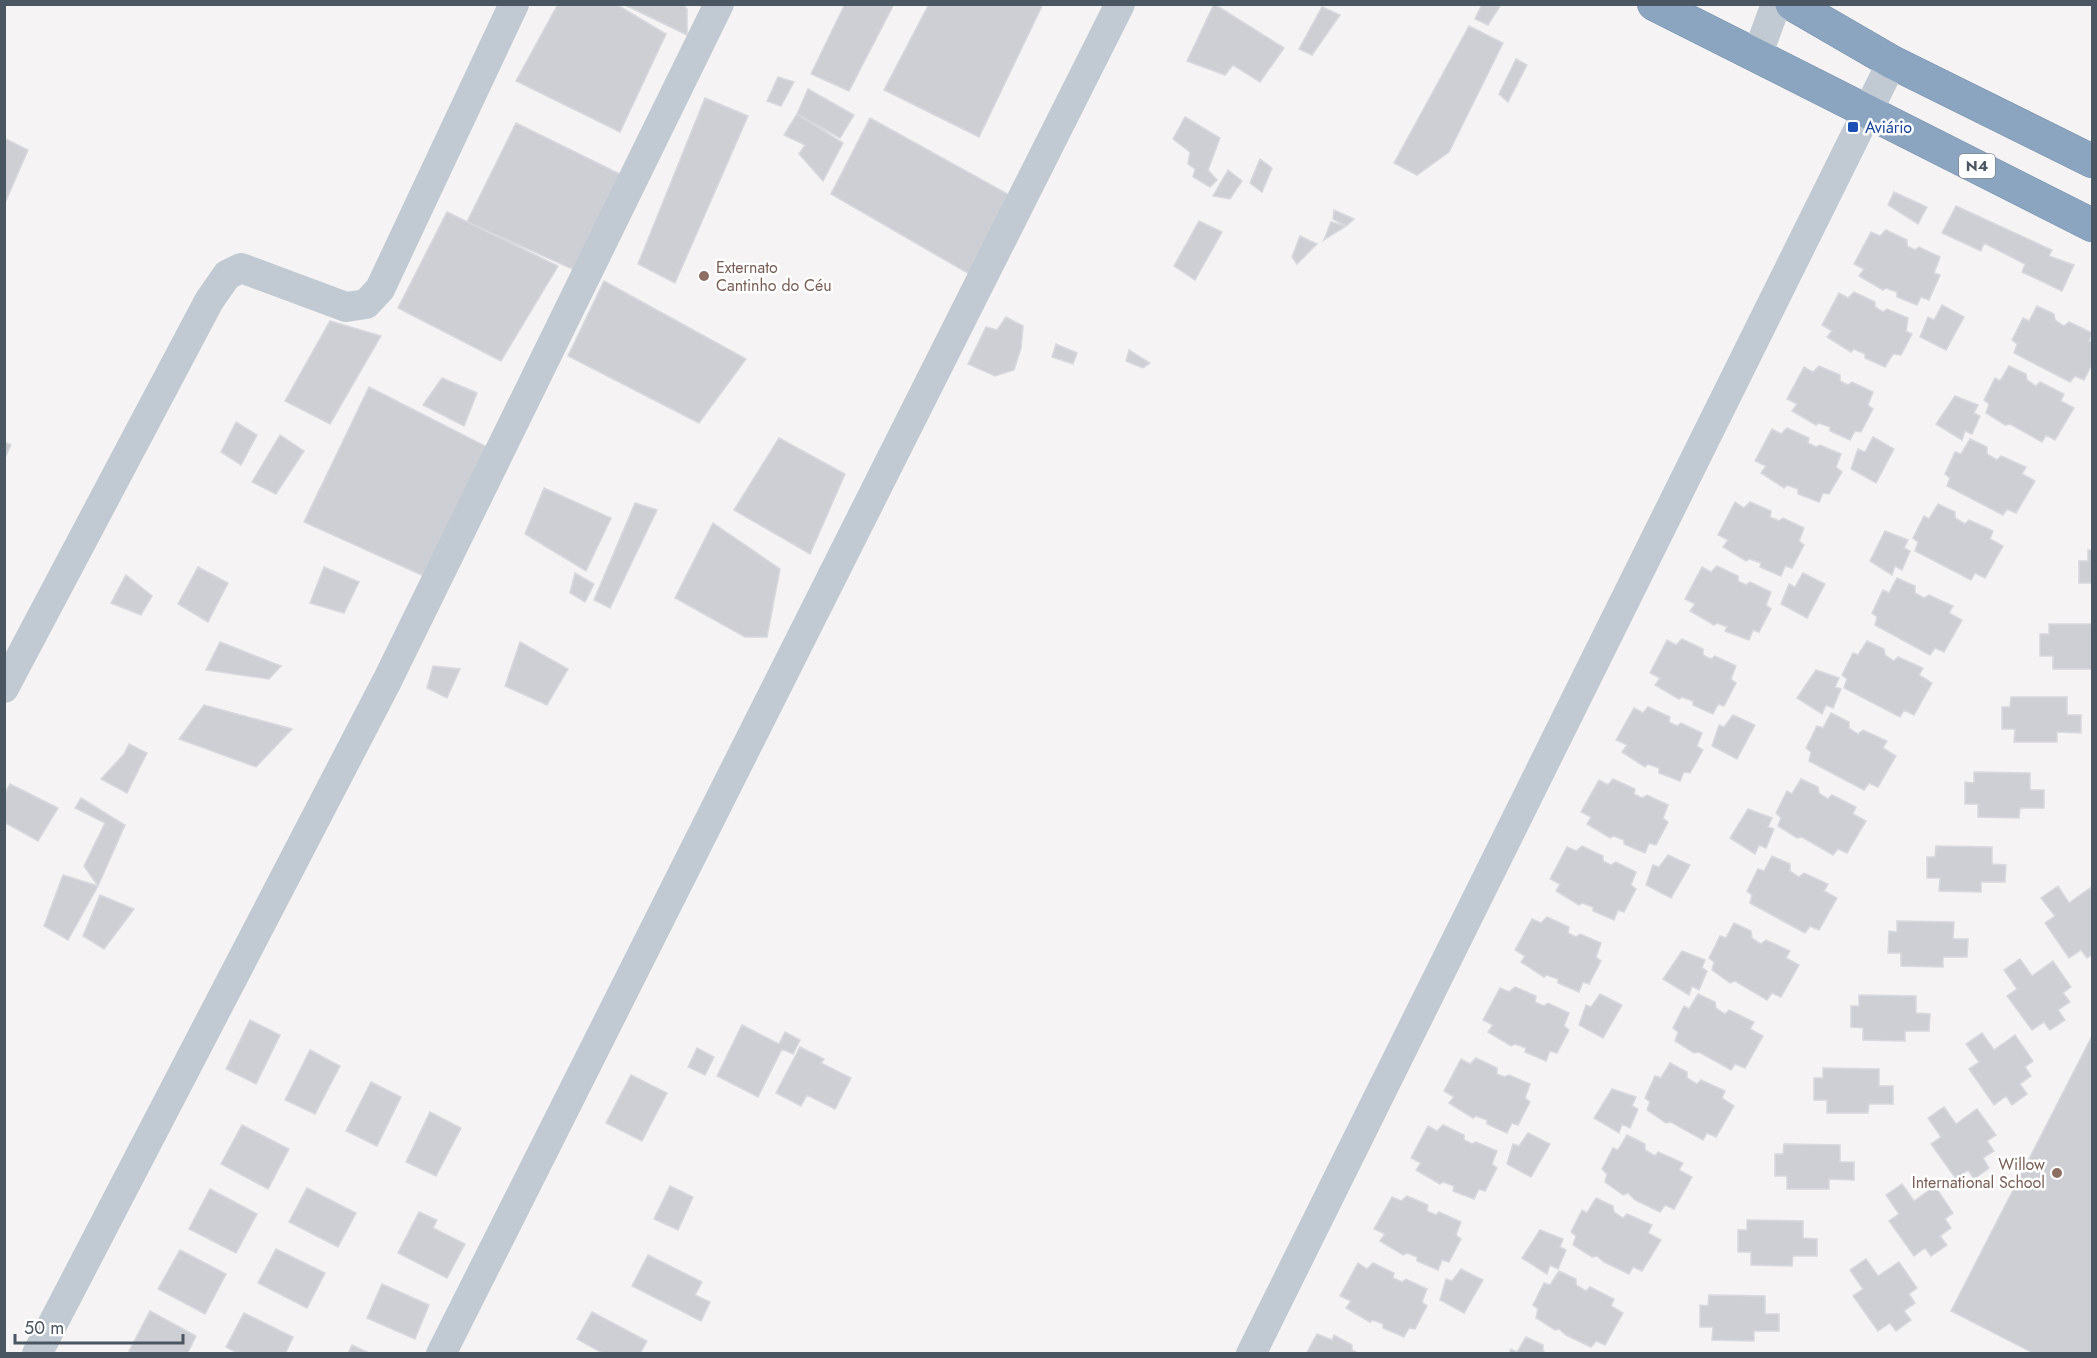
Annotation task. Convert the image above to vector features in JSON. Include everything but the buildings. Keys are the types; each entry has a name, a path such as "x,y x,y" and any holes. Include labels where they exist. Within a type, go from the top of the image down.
{"highway":[{"name":"N4","path":"1654,4 2092,225"},
{"path":"1792,4 1892,62 2092,161"}],"street":[{"path":"4,688 209,301 227,275 241,268 346,307 366,304 380,289 514,4"},
{"path":"37,1353 387,681 719,4"},
{"path":"441,1353 1120,4"},
{"path":"1757,56 1776,4"},
{"path":"1251,1353 1870,111 1892,62"}],"place":[{"name":"Aviário","path":"1853,127"},
{"name":"Externato Cantinho do Céu","path":"704,276"},
{"name":"Willow International School","path":"2057,1173"}]}
